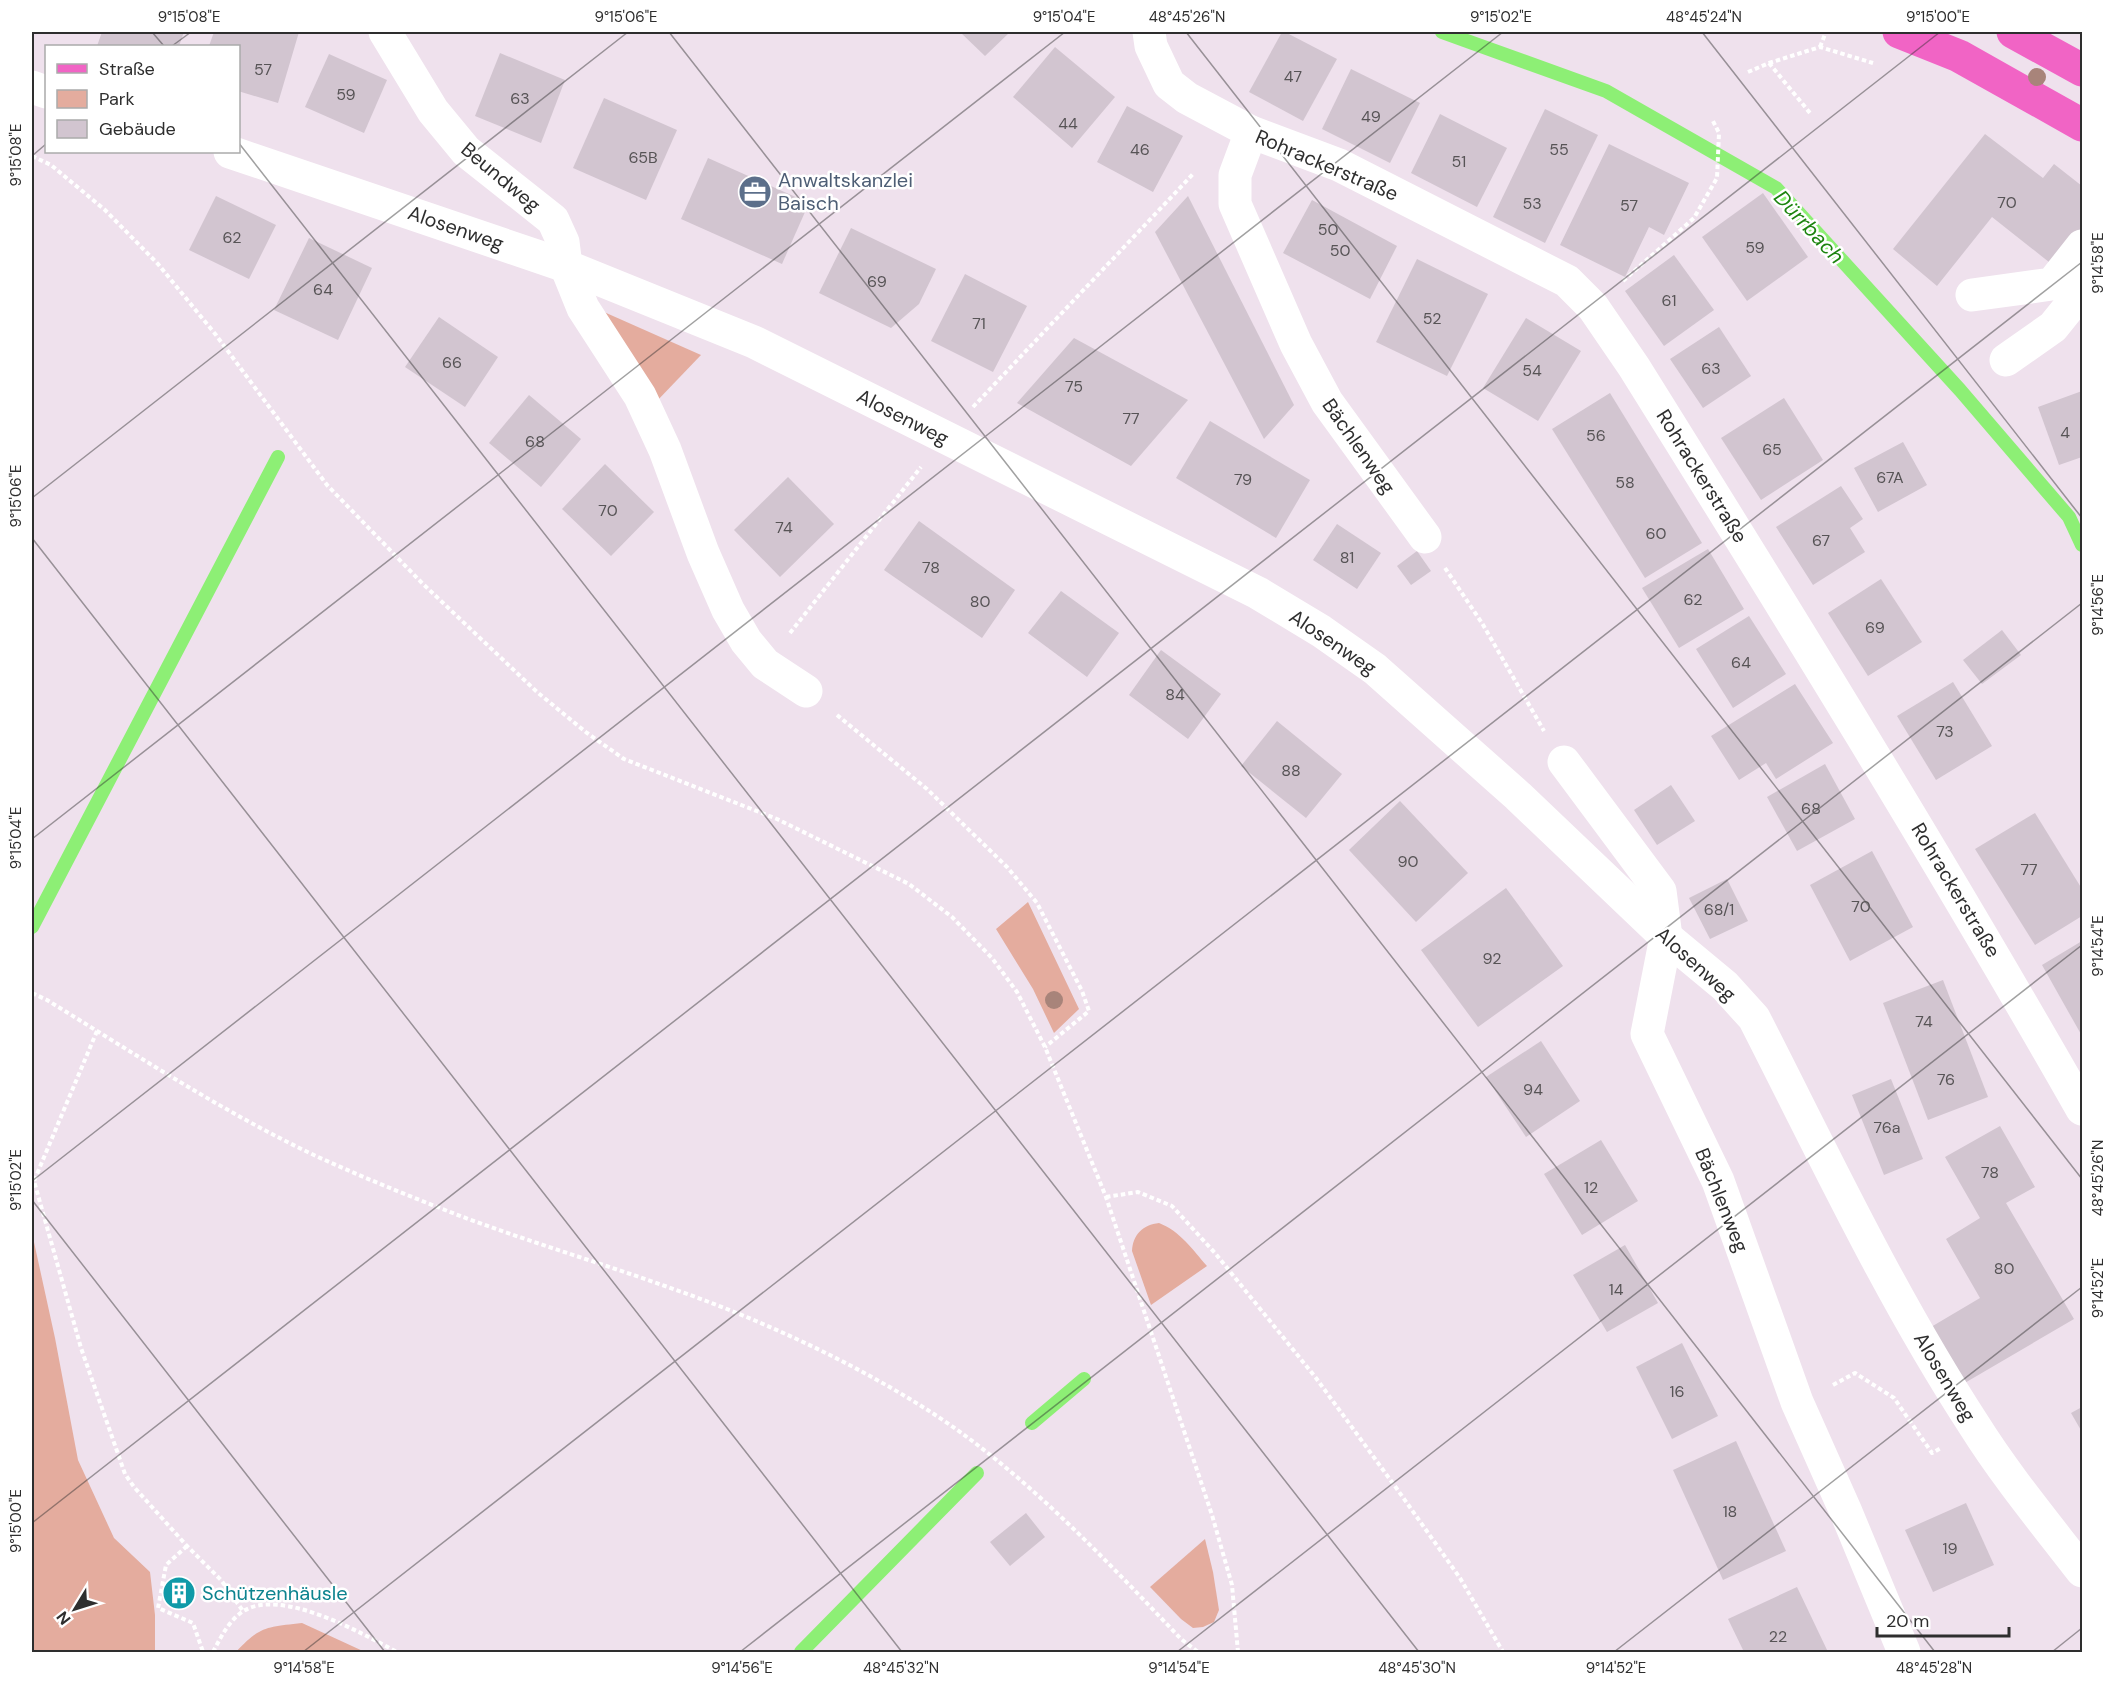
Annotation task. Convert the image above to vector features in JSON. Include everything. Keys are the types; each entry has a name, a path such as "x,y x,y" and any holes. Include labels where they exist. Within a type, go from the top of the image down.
{"main road":[{"path":"1899,32 1959,56 2082,125"},
{"path":"2013,32 2082,70"}],"street":[{"name":"Beundweg","path":"384,32 433,111 466,151 553,220 563,242 566,266 583,308 640,396 728,610 746,640 765,664 806,691"},
{"name":"Rohrackerstraße","path":"1149,32 1151,46 1169,84 1187,98 1251,132 1339,165 1567,281 1593,307 1634,367 1867,743 1994,954 2082,1109"},
{"name":"Bächlenweg","path":"1251,132 1235,175 1235,204 1296,344 1327,402 1425,537"},
{"name":"Alosenweg","path":"233,153 566,266 754,342 1258,593 1321,631 1375,669 1518,796 1666,937 1725,986 1754,1018 1898,1297 1974,1426 2082,1571"},
{"path":"1972,294 2052,285 2082,246"},
{"path":"2006,360 2053,327 2082,291"},
{"name":"Bächlenweg","path":"1556,750 1660,891 1666,937 1647,1034 1718,1181 1797,1402 1846,1512 1904,1653"}],"path":[{"path":"1820,47 1826,32"},
{"path":"1748,72 1820,47 1880,66"},
{"path":"1769,63 1810,113"},
{"path":"1593,307 1694,218 1717,178 1719,133 1713,121"},
{"path":"32,156 51,165 105,210 159,264 216,335 327,485 422,583 537,692 586,734 624,759 777,819 909,884 952,917 992,958 1017,992 1046,1047 1106,1197 1221,1545 1232,1585 1238,1653"},
{"path":"765,664 944,438 1198,168"},
{"path":"1425,537 1482,623 1556,750"},
{"path":"806,691 927,789 1007,867 1037,903 1082,991 1089,1011 1046,1047"},
{"path":"32,993 245,1119 317,1156 461,1216 677,1291 755,1321 884,1383 930,1411 1022,1482 1080,1536 1181,1639 1198,1653"},
{"path":"97,1031 34,1181 81,1348 125,1474 187,1546 221,1580 243,1611"},
{"path":"1106,1197 1138,1192 1172,1206 1215,1253 1330,1396 1460,1578 1503,1653"},
{"path":"1824,1389 1855,1374 1894,1398 1932,1453"},
{"path":"187,1546 166,1565 158,1608 193,1623 203,1653"},
{"path":"213,1653 226,1628 243,1611 263,1605 286,1606 314,1612 397,1653"},
{"path":"268,1653 277,1653"}],"green space":[{"path":"604,312 701,355 655,403"},
{"path":"1028,902 1079,1009 1054,1033 1033,989 996,929"},
{"path":"1159,1223 1180,1236 1207,1266 1151,1305 1132,1251 1134,1240 1140,1231"},
{"path":"32,1233 78,1460 114,1538 150,1572 155,1615 155,1652 32,1652"},
{"path":"1205,1539 1219,1610 1214,1622 1193,1628 1150,1587"},
{"path":"302,1623 365,1652 236,1652 258,1632"}],"building":[{"path":"102,32 184,32 179,45 97,45"},
{"path":"214,32 299,32 278,103 240,92 240,45 209,45"},
{"path":"960,32 1010,32 985,56"},
{"path":"1282,32 1337,59 1303,121 1249,92"},
{"path":"1055,47 1115,97 1072,148 1013,97"},
{"path":"500,53 565,80 541,143 475,116"},
{"path":"329,54 387,80 364,133 305,107"},
{"path":"1351,69 1420,103 1390,163 1322,129"},
{"path":"604,98 677,130 646,200 573,168"},
{"path":"1127,106 1183,136 1153,192 1097,162"},
{"path":"1545,109 1598,135 1545,243 1493,217"},
{"path":"1440,114 1507,148 1477,207 1411,173"},
{"path":"1985,134 2043,178 2054,164 2082,186 2082,231 2054,266 1992,217 1937,286 1893,249"},
{"path":"1609,144 1689,183 1664,235 1649,227 1625,277 1560,245"},
{"path":"708,158 809,203 782,264 681,219"},
{"path":"1763,193 1808,257 1747,301 1702,237"},
{"path":"216,196 276,225 249,279 189,250"},
{"path":"1188,196 1294,405 1264,439 1155,232"},
{"path":"1312,200 1397,246 1370,299 1283,253"},
{"path":"851,228 936,269 919,304 891,328 819,293"},
{"path":"309,238 372,268 338,340 274,310"},
{"path":"1674,255 1714,310 1664,346 1625,291"},
{"path":"1417,259 1488,294 1447,376 1376,342"},
{"path":"965,274 1027,306 993,372 931,341"},
{"path":"439,317 498,357 465,407 405,367"},
{"path":"1526,318 1581,351 1538,421 1483,388"},
{"path":"1719,327 1751,376 1703,408 1670,359"},
{"path":"1074,338 1188,400 1131,466 1017,403"},
{"path":"2082,391 2082,457 2059,465 2038,407"},
{"path":"1610,393 1702,543 1645,578 1552,429"},
{"path":"529,395 581,439 541,487 489,443"},
{"path":"1784,398 1823,460 1761,500 1721,438"},
{"path":"1210,421 1310,480 1276,538 1176,478"},
{"path":"1903,442 1927,485 1878,512 1854,468"},
{"path":"605,464 654,512 611,556 562,509"},
{"path":"788,477 834,524 780,577 734,530"},
{"path":"1841,486 1863,519 1850,528 1865,552 1813,585 1776,527"},
{"path":"919,521 1015,590 982,638 884,570"},
{"path":"1337,524 1381,553 1357,589 1313,560"},
{"path":"1708,549 1744,609 1679,648 1642,588"},
{"path":"1417,551 1431,571 1411,585 1397,566"},
{"path":"1881,579 1922,642 1868,676 1828,613"},
{"path":"1061,591 1119,633 1087,677 1028,633"},
{"path":"1749,616 1786,674 1733,708 1696,649"},
{"path":"2002,630 2021,655 1982,684 1963,660"},
{"path":"1161,650 1221,694 1188,739 1129,695"},
{"path":"1953,682 1992,746 1936,780 1897,716"},
{"path":"1795,684 1833,743 1776,779 1766,763 1739,780 1711,736"},
{"path":"1277,721 1342,774 1306,818 1241,766"},
{"path":"1825,764 1855,819 1797,851 1767,797"},
{"path":"1671,785 1695,821 1657,845 1634,810"},
{"path":"1400,801 1468,873 1416,922 1349,850"},
{"path":"2035,813 2082,889 2082,916 2035,945 1975,849"},
{"path":"1872,851 1913,927 1850,961 1810,885"},
{"path":"1727,879 1748,921 1710,939 1689,898"},
{"path":"1506,888 1563,966 1478,1027 1421,950"},
{"path":"2082,941 2082,1036 2042,965"},
{"path":"1943,980 1988,1097 1928,1120 1883,1003"},
{"path":"1541,1041 1580,1101 1526,1137 1486,1077"},
{"path":"1891,1079 1923,1159 1884,1175 1852,1095"},
{"path":"2000,1126 2035,1187 2006,1203 2074,1319 1963,1384 1931,1327 1980,1298 1946,1239 1980,1218 1945,1157"},
{"path":"1601,1140 1638,1201 1582,1235 1544,1174"},
{"path":"1625,1245 1658,1303 1607,1332 1573,1275"},
{"path":"1682,1343 1718,1416 1672,1439 1636,1367"},
{"path":"2082,1407 2082,1432 2071,1413"},
{"path":"1736,1441 1786,1551 1723,1580 1673,1470"},
{"path":"1966,1503 1994,1565 1933,1592 1905,1530"},
{"path":"1026,1513 1045,1537 1010,1566 990,1542"},
{"name":"Schützenhäusle","path":"170,1578 192,1581 188,1607 166,1604"},
{"path":"1797,1587 1828,1652 1744,1652 1728,1619"}],"waterway":[{"name":"Dürrbach","path":"1442,32 1606,91 1776,188 1960,390 2069,517 2082,545"},
{"path":"32,927 278,457"},
{"path":"1032,1423 1084,1379"},
{"path":"801,1652 977,1473"}],"place":[{"name":"Anwaltskanzlei Baisch","path":"755,192"},
{"name":"Schützenhäusle","path":"179,1593"}]}
